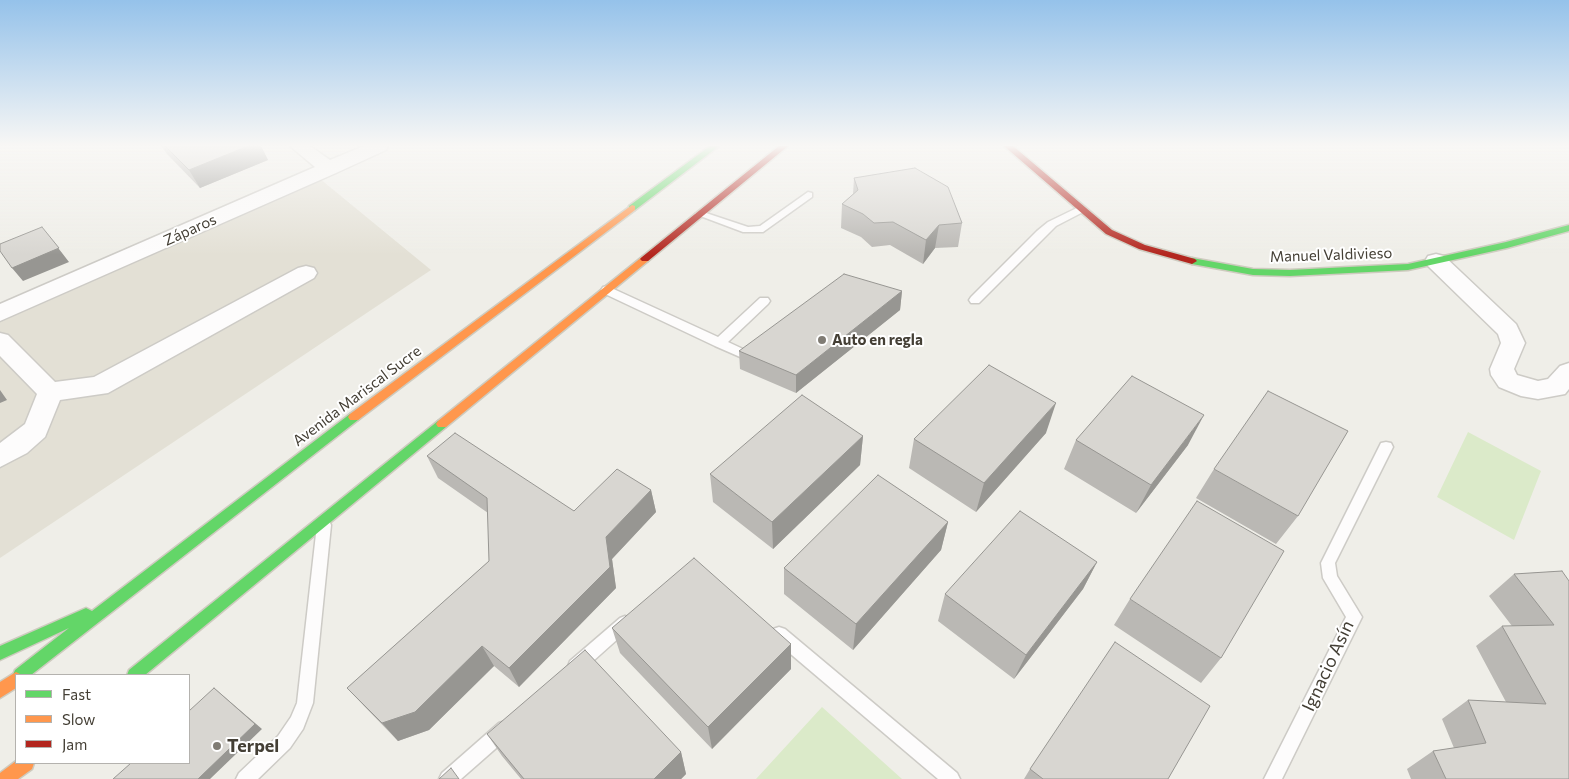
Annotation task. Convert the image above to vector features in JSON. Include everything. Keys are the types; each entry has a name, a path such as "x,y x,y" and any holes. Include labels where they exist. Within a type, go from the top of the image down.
{"main road":[{"name":"Avenida Mariscal Sucre","path":"21,674 367,407 667,182"},
{"path":"135,674 739,182"},
{"name":"Manuel Valdivieso","path":"1049,182 1109,232 1142,247 1186,260 1253,272 1320,272 1408,267 1436,262 1569,228"},
{"path":"0,653 117,600"},
{"path":"0,691 15,679"},
{"path":"6,779 25,764"}],"street":[{"name":"Záparos","path":"0,314 299,182"},
{"path":"1436,262 1508,330 1513,343 1502,369 1508,381 1521,387 1538,390 1556,387 1569,372"},
{"path":"50,392 99,386 306,273"},
{"path":"0,341 50,392"},
{"path":"0,456 18,446 36,430 50,392"}],"lane":[{"path":"700,214 747,230 763,229 808,195"},
{"path":"975,300 1041,233 1052,224 1081,210"},
{"path":"607,290 765,364"},
{"path":"719,343 764,301"},
{"name":"Ignacio Asín","path":"1273,779 1354,617 1330,578 1328,563 1386,447"},
{"path":"245,779 284,742 297,723 304,702 325,520"},
{"path":"561,680 640,609"},
{"path":"764,622 951,779"},
{"path":"448,779 517,718"}],"shaded area":[{"path":"309,182 324,182 431,270 0,558 0,322"}],"green space":[{"path":"1468,432 1541,471 1514,540 1437,497"},
{"path":"822,707 902,779 756,779"}],"building":[{"path":"855,182 940,182 948,187 962,223 939,225 926,240 893,222 874,223 863,214 842,204 858,190"},
{"path":"42,227 59,248 12,268 0,251 0,244"},
{"path":"844,274 902,291 796,375 739,351"},
{"path":"989,365 1056,403 984,483 914,439"},
{"path":"1132,376 1204,415 1151,485 1076,440"},
{"path":"1268,391 1348,431 1298,516 1214,469"},
{"path":"802,395 863,436 772,522 710,474"},
{"path":"455,433 574,511 617,469 651,490 606,537 610,567 509,668 482,646 415,712 382,723 347,688 489,561 487,498 427,456"},
{"path":"878,475 948,522 856,624 784,568"},
{"path":"1197,501 1284,551 1221,658 1130,599"},
{"path":"1020,511 1097,562 1026,655 945,594"},
{"path":"694,558 791,644 708,727 612,628"},
{"path":"1562,571 1569,581 1569,779 1446,779 1433,751 1486,743 1468,700 1546,704 1502,626 1554,625 1514,574"},
{"path":"1115,642 1210,706 1168,779 1043,779 1030,769"},
{"path":"585,650 681,752 654,779 524,779 487,734"},
{"name":"Terpel","path":"214,688 255,724 198,779 113,779 130,764 190,764 190,710"},
{"path":"451,768 459,779 439,779"}],"traffic: fast":[{"path":"632,208 666,182"},
{"path":"1192,261 1253,272 1290,273 1408,267 1507,245 1569,228"},
{"path":"21,674 354,417"},
{"path":"135,674 442,424"},
{"path":"0,653 86,614"}],"traffic: slow":[{"path":"354,417 632,208"},
{"path":"442,424 645,259"},
{"path":"0,691 15,680"},
{"path":"6,779 25,764"}],"traffic: jam":[{"path":"645,259 739,182"},
{"path":"1051,182 1109,232 1142,247 1192,261"}],"place":[{"name":"Auto en regla","path":"822,340"},
{"name":"Terpel","path":"217,746"}]}
